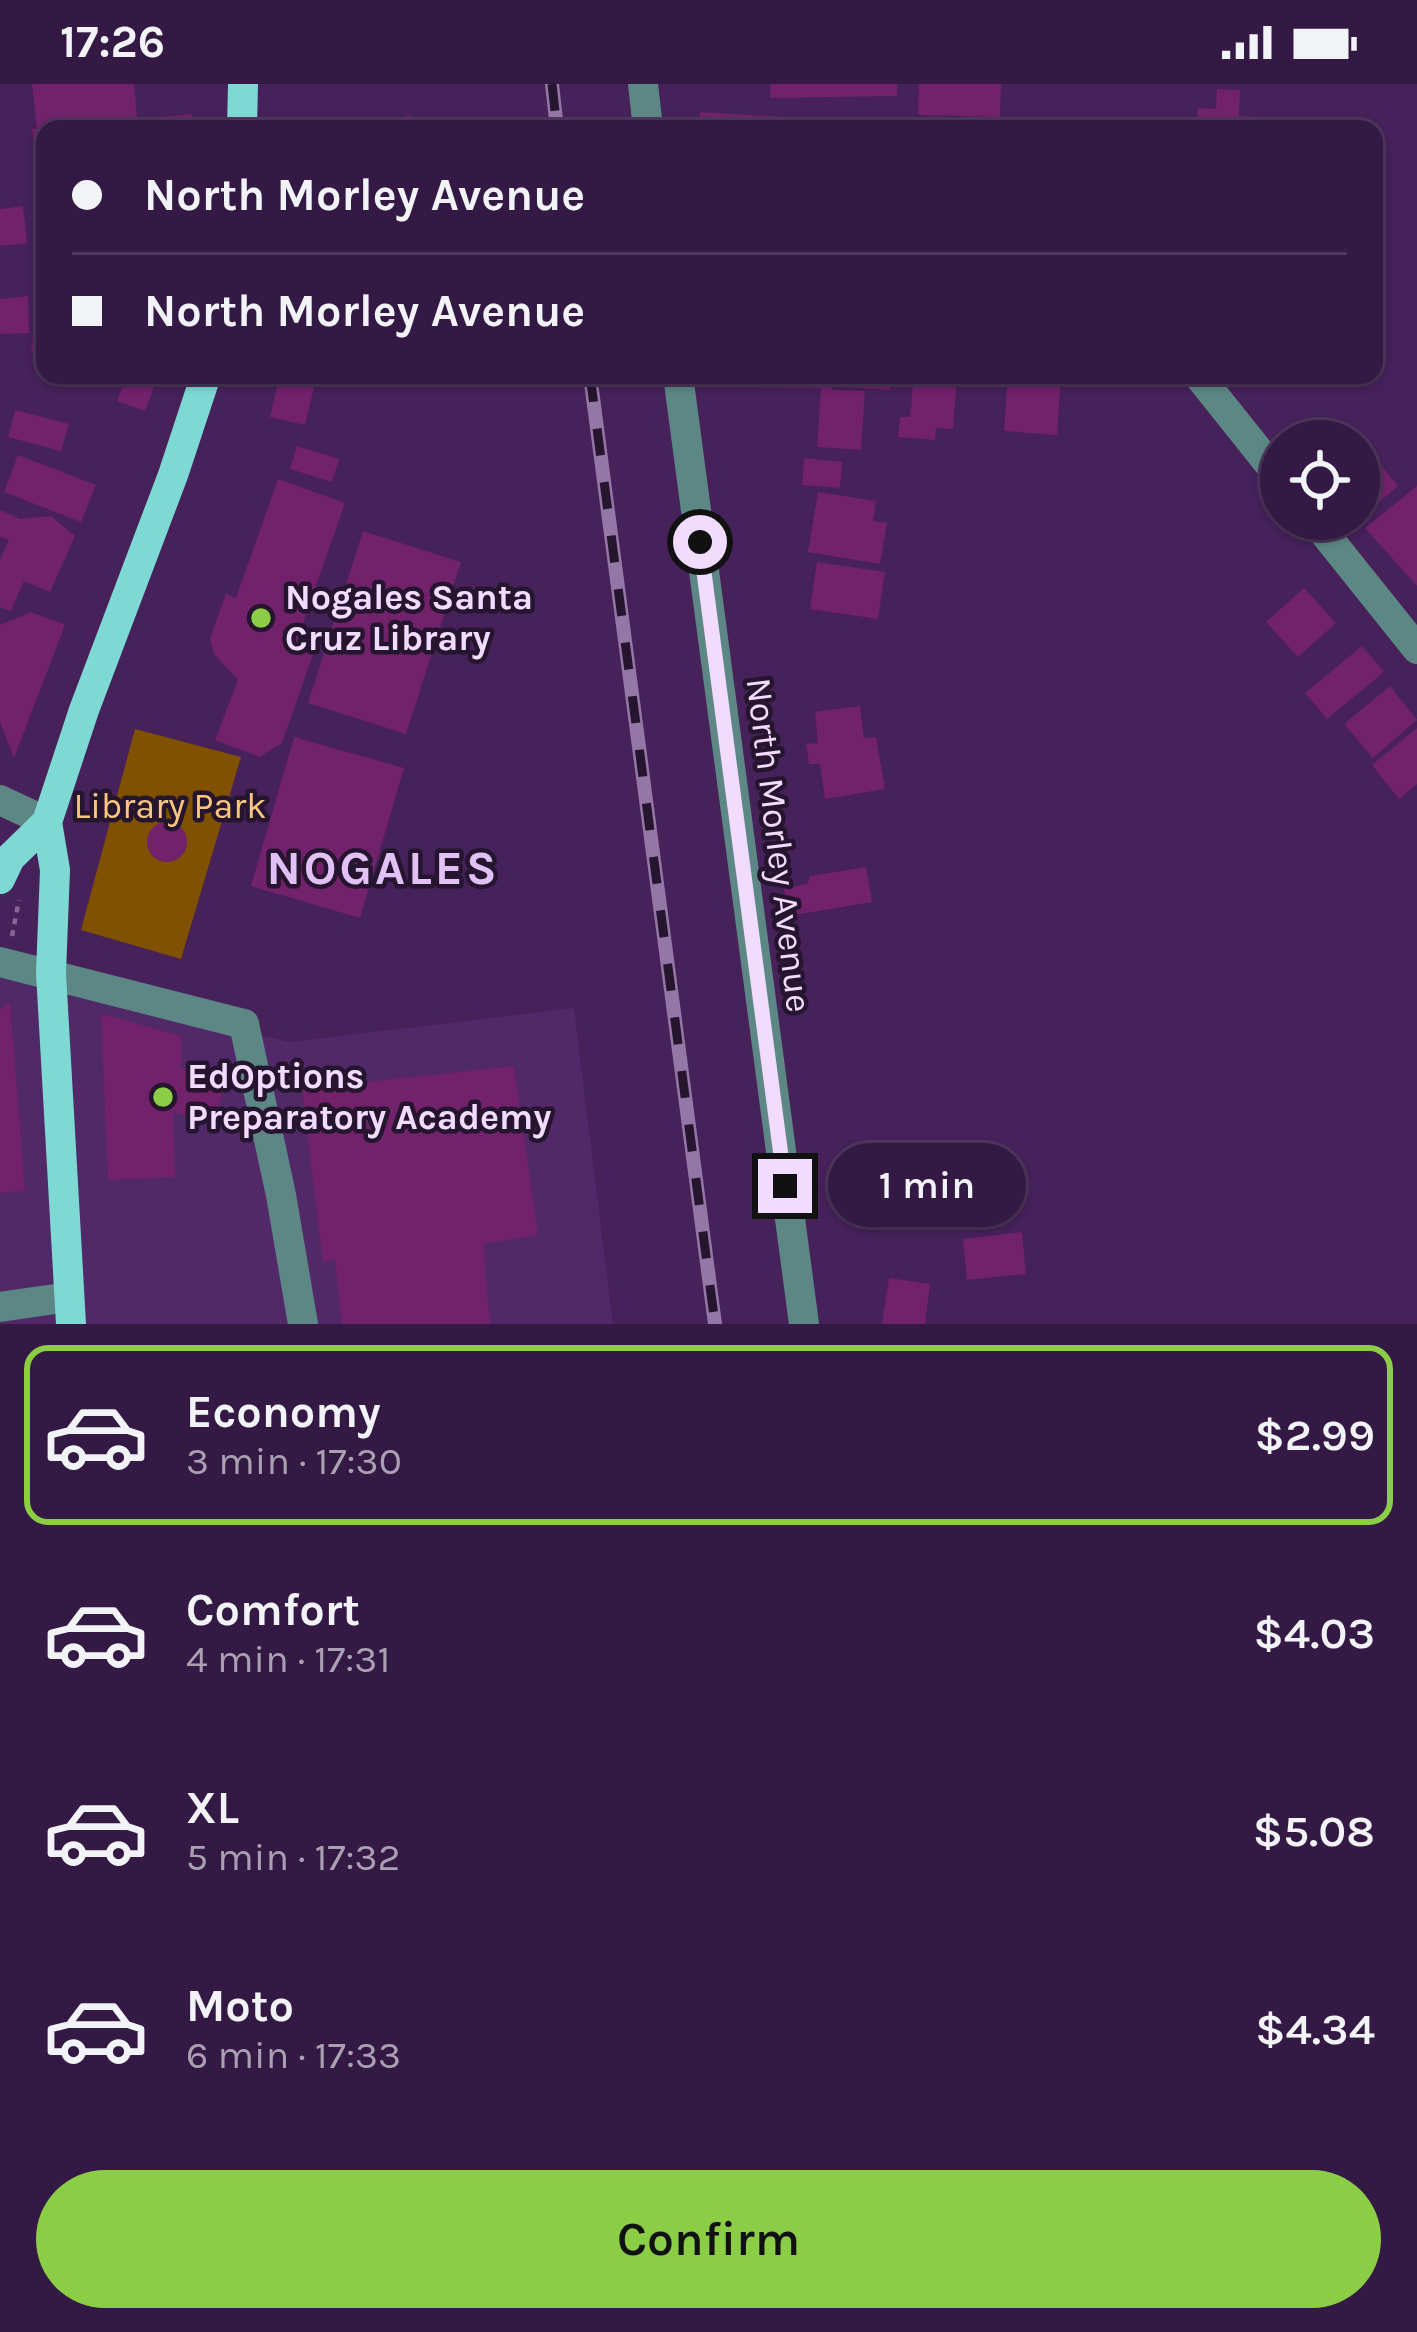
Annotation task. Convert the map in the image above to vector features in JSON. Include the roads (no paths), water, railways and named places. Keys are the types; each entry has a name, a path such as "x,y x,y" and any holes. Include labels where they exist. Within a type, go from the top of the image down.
{"main road":[{"path":"242,120 243,84"},
{"path":"11,882 10,858 47,822 203,384"},
{"path":"47,822 55,870 51,973 70,1310"}],"street":[{"path":"643,84 647,120"},
{"name":"North Morley Avenue","path":"679,384 804,1324"},
{"path":"1205,384 1260,453"},
{"path":"1330,540 1417,649"},
{"path":"0,800 47,822"},
{"path":"5,955 51,973 244,1024 303,1324"},
{"path":"0,1307 70,1310"}],"railway":[{"path":"552,84 556,120"},
{"path":"591,384 715,1324"}],"place":[{"name":"Nogales Santa Cruz Library","path":"261,618"},
{"name":"EdOptions Preparatory Academy","path":"163,1097"}],"district":[{"name":"NOGALES","path":"383,868"}],"park label":[{"name":"Library Park","path":"170,806"}]}
